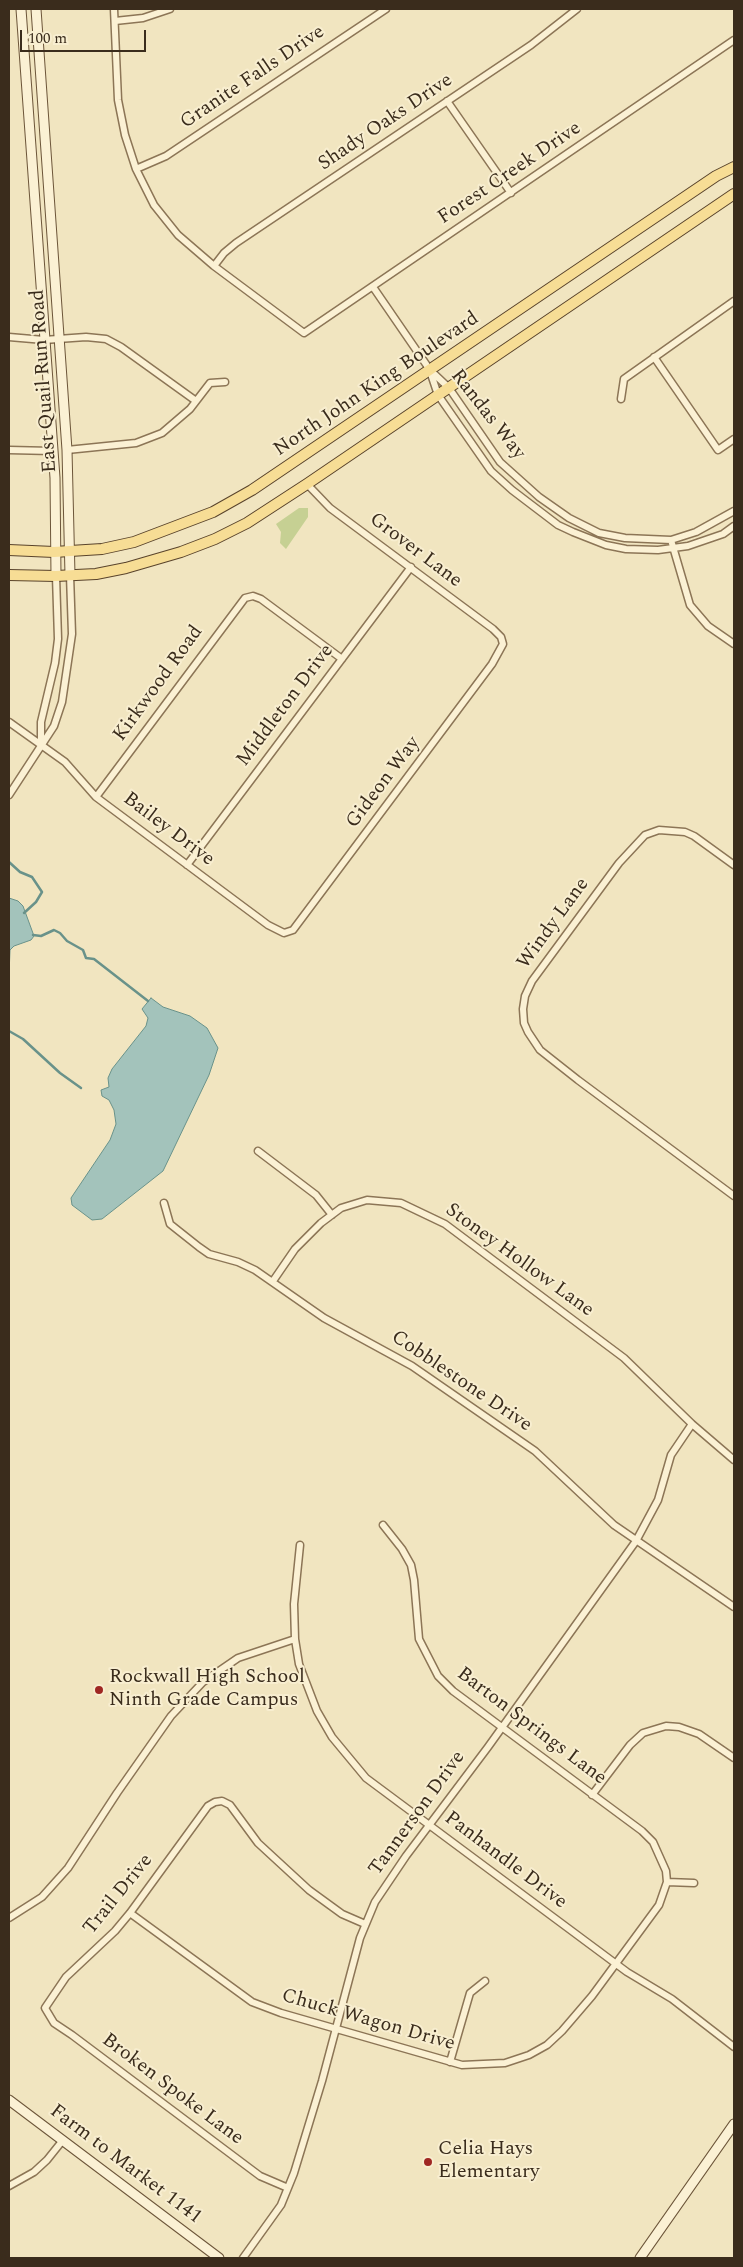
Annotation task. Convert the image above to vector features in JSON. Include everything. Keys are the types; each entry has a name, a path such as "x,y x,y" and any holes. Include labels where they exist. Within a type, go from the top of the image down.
{"main road":[{"name":"North John King Boulevard","path":"9,550 69,552 102,549 134,542 213,512 252,490 734,166"},
{"path":"9,575 56,576 96,574 126,568 181,552 247,523 734,194"}],"street":[{"name":"East Quail Run Road","path":"21,9 55,478 54,552 58,639 55,663 41,722 41,745"},
{"name":"East Quail Run Road","path":"9,795 54,726 67,677 72,634 67,450 36,9"},
{"path":"114,9 118,100 125,136 136,169 154,204 178,235 214,266"},
{"path":"115,21 143,18 170,9"},
{"name":"Granite Falls Drive","path":"136,169 152,164 166,156 386,9"},
{"name":"Shady Oaks Drive","path":"214,266 224,253 236,243 531,45 577,9"},
{"name":"Forest Creek Drive","path":"214,266 304,333 734,40"},
{"path":"447,101 511,193"},
{"name":"Randas Way","path":"373,287 430,370 449,388 500,462 539,497 568,518 599,533 634,539 671,540 696,532 734,511"},
{"path":"621,399 624,379 734,301"},
{"path":"9,337 44,340 86,337 106,339 121,347 196,401"},
{"path":"654,357 718,450 734,439"},
{"name":"Randas Way","path":"430,370 438,395 491,471 512,490 558,525 606,545 626,549 673,549 722,534 734,526"},
{"path":"67,450 136,443 162,432 177,422 210,383 226,382"},
{"path":"9,450 52,451"},
{"name":"Grover Lane","path":"307,484 330,508 493,629 501,637 503,644"},
{"path":"671,540 690,605 708,626 734,644"},
{"name":"Middleton Drive","path":"187,865 411,567"},
{"name":"Kirkwood Road","path":"96,797 237,605 245,598 253,596 261,599 342,659"},
{"name":"Gideon Way","path":"284,933 293,930 299,924 492,664 503,644"},
{"name":"Bailey Drive","path":"9,722 66,762 96,797 275,930 284,933"},
{"name":"Windy Lane","path":"734,865 694,836 685,832 660,830 645,835 619,863 532,981 523,1009 524,1023 531,1039 540,1050 734,1196"},
{"path":"258,1150 316,1195 332,1215"},
{"name":"Stoney Hollow Lane","path":"273,1281 295,1249 341,1208 367,1200 401,1203 444,1224 624,1358 692,1424 734,1460"},
{"name":"Cobblestone Drive","path":"164,1203 170,1224 198,1247 209,1254 238,1262 273,1281 324,1318 412,1366 535,1451 614,1525 734,1607"},
{"name":"Tannerson Drive","path":"243,2258 281,2205 288,2188 322,2081 365,1924 384,1887 636,1541 658,1500 671,1456 692,1424"},
{"name":"Barton Springs Lane","path":"383,1524 402,1549 411,1565 419,1639 438,1676 453,1691 642,1831 653,1842 666,1871 667,1882"},
{"name":"Panhandle Drive","path":"300,1545 294,1604 295,1639 299,1664 309,1691 332,1737 366,1778 615,1964 672,1999 734,2047"},
{"path":"9,1918 42,1897 68,1868 116,1792 171,1716 203,1682 238,1658 295,1639"},
{"path":"592,1795 630,1745 643,1733 666,1726 679,1727 699,1734 734,1758"},
{"name":"Trail Drive","path":"45,2008 66,1977 115,1931 130,1913 208,1806 215,1802 222,1801 230,1805 258,1843 309,1890 342,1914 365,1924"},
{"path":"615,1964 659,1905 667,1882 694,1883"},
{"name":"Chuck Wagon Drive","path":"130,1913 252,2002 281,2013 462,2065 505,2063 529,2055 547,2045 562,2031 615,1964"},
{"path":"450,2062 470,1992 485,1981"},
{"name":"Broken Spoke Lane","path":"45,2008 54,2023 240,2162 260,2176 288,2188"},
{"name":"Farm to Market 1141","path":"9,2100 219,2258"},
{"path":"640,2258 734,2124"},
{"path":"9,2186 34,2172 47,2160 62,2140"}],"green space":[{"path":"299,508 308,508 308,517 286,549 280,543 281,532 276,524"}],"water":[{"path":"9,898 18,901 23,906 34,936 31,940 14,946 10,950 9,975"},
{"path":"151,998 163,1007 190,1016 207,1028 218,1048 209,1075 163,1171 102,1219 92,1220 72,1205 71,1198 110,1140 116,1124 114,1110 109,1100 102,1096 101,1090 109,1087 108,1078 112,1069 146,1026 148,1018 142,1009"}],"waterway":[{"path":"9,862 20,872 32,877 42,892 36,902 24,913"},
{"path":"33,935 41,936 54,930 60,933 67,941 83,950 86,958 94,959 148,1001"},
{"path":"9,1031 23,1039 60,1073 81,1088"}],"place":[{"name":"Rockwall High School Ninth Grade Campus","path":"99,1690"},
{"name":"Celia Hays Elementary","path":"428,2162"}]}
